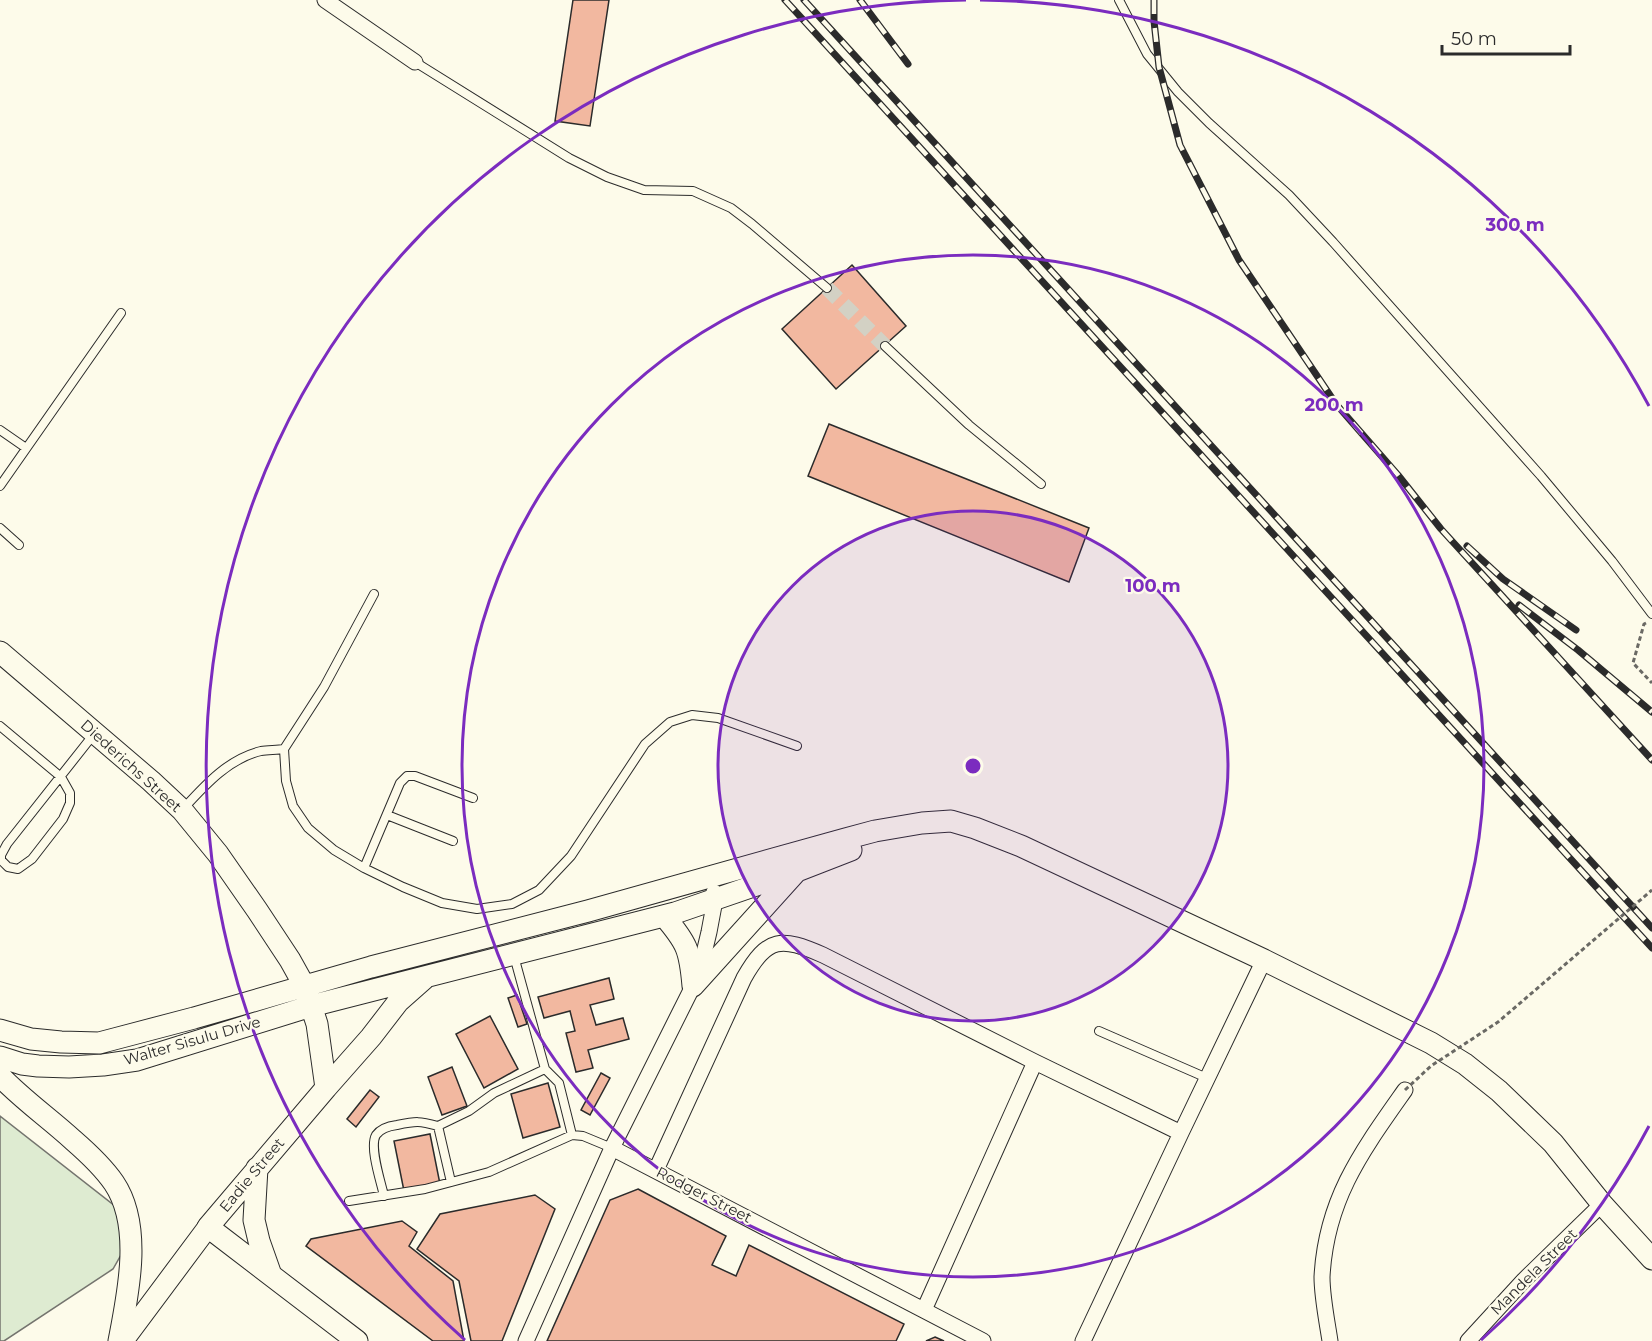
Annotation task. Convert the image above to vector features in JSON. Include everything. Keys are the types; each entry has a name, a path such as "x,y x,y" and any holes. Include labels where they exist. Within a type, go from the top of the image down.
{"main road":[{"name":"Diederichs Street","path":"0,652 182,810 218,854 257,909 290,960 308,996"},
{"path":"308,996 371,967 588,911 875,831 922,823 951,821 1021,846 1264,960 1431,1043 1465,1064 1499,1091 1553,1143 1602,1204 1652,1259"},
{"path":"308,996 427,976 664,916 797,871 877,839 888,830"},
{"path":"693,986 797,871"},
{"path":"664,916 683,939 688,950 693,986"},
{"name":"Eadie Street","path":"357,1341 208,1227 371,1037 398,1002 427,976"},
{"path":"308,996 317,1024 326,1088"},
{"name":"Walter Sisulu Drive","path":"0,1030 31,1039 99,1043 308,996"},
{"name":"Walter Sisulu Drive","path":"0,1057 22,1064 69,1067 137,1060 165,1052 308,996"},
{"path":"0,1076 98,1164 115,1184 123,1201 129,1219 131,1237 121,1341"},
{"path":"257,1168 254,1220 258,1241 271,1276"}],"street":[{"path":"325,0 415,62"},
{"path":"526,1341 612,1148 693,986 704,952 715,900 712,876"},
{"path":"656,1170 744,978 754,960 771,945 779,943 798,944 822,955 1181,1133"},
{"path":"1083,1341 1264,960"},
{"path":"924,1310 1035,1062"},
{"path":"1330,1341 1322,1279 1327,1234 1344,1184 1364,1147 1405,1090"},
{"name":"Rodger Street","path":"612,1148 983,1341"},
{"name":"Mandela Street","path":"1468,1341 1524,1280 1602,1204"},
{"path":"121,1341 208,1227"}],"lane":[{"path":"1119,0 1147,54 1172,86 1209,123 1289,195 1333,242 1541,476 1612,561 1652,614"},
{"path":"415,62 560,153 607,177 644,190 693,191 731,208 827,288"},
{"path":"0,486 121,313"},
{"path":"885,345 969,425 1041,484"},
{"path":"0,430 26,448"},
{"path":"0,528 19,545"},
{"path":"374,594 324,687 284,749 286,782 293,806 308,828 334,850 364,868 442,903 477,909 512,904 539,890 571,856 645,744 670,722 692,715 718,718 797,746"},
{"path":"0,726 61,777 70,793 70,803 63,819 32,859 18,869 8,867 1,860 4,850 61,777 95,733"},
{"path":"182,810 207,784 243,758 262,751 284,749"},
{"path":"364,868 400,783 407,776 415,776 473,798"},
{"path":"387,815 453,841"},
{"path":"513,954 545,1069 559,1083 572,1135"},
{"path":"1099,1031 1207,1078"},
{"path":"384,1196 374,1151 374,1140 377,1134 386,1127 418,1120 438,1126 469,1111 494,1093 545,1069"},
{"path":"438,1126 451,1182"},
{"path":"350,1202 425,1189 489,1172 572,1135 583,1136 612,1148"}],"path":[{"path":"1644,624 1633,663 1652,682"},
{"path":"1405,1090 1431,1066 1498,1022 1652,890"}],"green space":[{"path":"0,1116 120,1210 126,1246 113,1269 4,1341 0,1341"}],"building":[{"path":"573,0 609,0 590,126 555,121"},
{"path":"852,265 906,326 836,389 782,329"},
{"path":"829,424 1089,528 1069,582 808,476"},
{"path":"609,978 614,999 590,1005 596,1025 623,1018 629,1039 588,1050 593,1068 576,1072 566,1033 575,1031 570,1011 544,1018 538,997"},
{"path":"517,995 527,1024 518,1027 508,998"},
{"path":"490,1016 518,1069 484,1088 456,1034"},
{"path":"452,1067 467,1106 442,1115 428,1077"},
{"path":"601,1073 610,1078 590,1115 581,1110"},
{"path":"548,1083 560,1127 523,1138 511,1094"},
{"path":"370,1090 379,1097 356,1127 347,1119"},
{"path":"430,1134 440,1184 404,1191 394,1141"},
{"path":"638,1189 726,1236 712,1265 736,1276 749,1245 904,1324 896,1341 547,1341 610,1200"},
{"path":"535,1195 555,1209 502,1341 471,1341 459,1281 417,1249 440,1214"},
{"path":"402,1221 417,1232 409,1246 453,1281 464,1341 433,1341 306,1246 311,1239"},
{"path":"935,1337 944,1341 926,1341"}],"tunnel":[{"path":"827,288 885,346"}],"railway":[{"path":"785,0 1652,948"},
{"path":"804,0 1652,928"},
{"path":"860,0 908,64"},
{"path":"1154,0 1159,67 1180,145 1239,260 1336,404 1398,475 1441,529 1652,760"},
{"path":"1467,546 1503,579 1576,630"},
{"path":"1519,605 1578,650 1652,712"}]}
